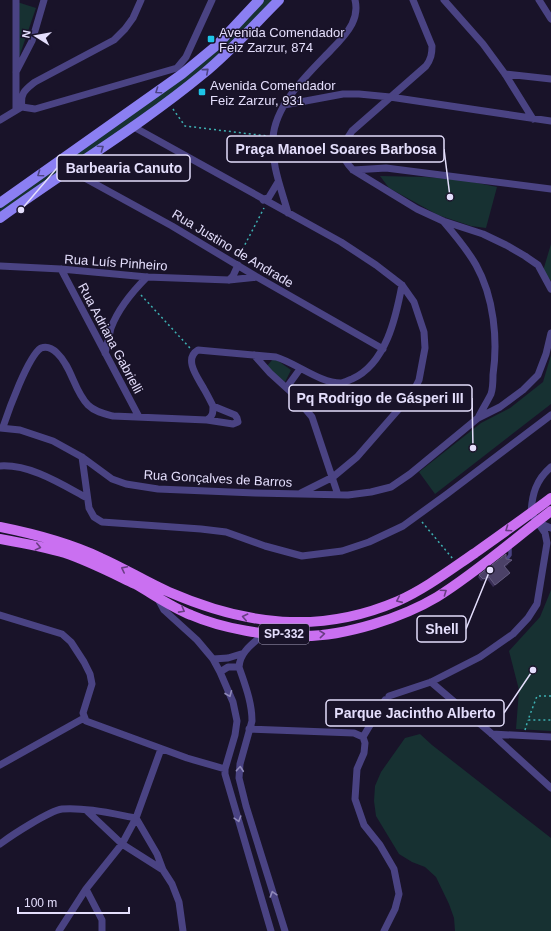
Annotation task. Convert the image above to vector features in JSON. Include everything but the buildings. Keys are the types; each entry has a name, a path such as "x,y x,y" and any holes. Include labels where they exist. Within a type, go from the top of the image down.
{"main road":[{"path":"0,203 217,45 259,0"},
{"path":"0,218 204,74 279,0"},
{"name":"SP-332","path":"0,538 66,554 103,569 190,614 220,626 264,633 304,636 337,632 370,624 406,613 437,597 509,544 551,498"},
{"name":"SP-332","path":"0,527 38,535 102,558 168,591 199,604 228,613 264,621 307,623 363,614 397,601 422,589 534,518 551,511"}],"street":[{"path":"16,0 15,74 19,108"},
{"path":"15,74 32,41 44,0"},
{"path":"19,108 22,94 31,85 114,40 133,18 141,0"},
{"path":"0,120 19,108 35,109 180,71 212,0"},
{"path":"288,212 274,166 273,139 280,112 307,75 345,35 356,16 355,0"},
{"path":"413,0 432,46 432,54 426,66 352,131 344,142 343,154 346,162 354,170 417,209 443,221 483,234 506,244 526,256 538,266 551,289"},
{"path":"444,0 483,44 505,74 534,119"},
{"path":"539,0 551,19"},
{"path":"505,74 551,79"},
{"path":"284,105 343,94 359,94 390,97 551,121"},
{"name":"Rua Gonçalves de Barros","path":"1,427 20,430 53,441 82,457 112,479 126,484 158,489 299,494 333,477 358,457 412,394 419,380 426,348 424,332 414,302 402,285 376,265 341,242 132,126"},
{"path":"354,170 386,168 551,189"},
{"name":"Rua Justino de Andrade","path":"70,170 172,226 257,277 383,348"},
{"path":"265,201 278,182"},
{"path":"443,221 466,250 477,267 486,290 493,316 496,346 491,393 478,418"},
{"path":"229,280 235,273 237,264"},
{"name":"Rua Luís Pinheiro","path":"0,266 147,277 229,280 257,277"},
{"name":"Rua Adriana Gabrielli","path":"61,270 139,417"},
{"path":"105,353 118,313 147,277"},
{"path":"207,420 212,415 213,406 194,371 192,357 194,352 198,350 276,357 286,360 300,369 316,376 342,383 362,373 370,366 383,348 396,314 402,285"},
{"path":"299,494 348,495 371,492 390,487 410,474 478,418 500,406 523,390 538,375 546,354 551,333"},
{"path":"1,427 35,353 42,348 51,348 58,353 83,400 89,407 100,413 113,416 207,420 234,424 238,422 235,415 213,406"},
{"path":"254,355 270,373 287,387 302,403 312,417 338,495"},
{"path":"287,387 300,369"},
{"path":"491,393 494,401 500,406"},
{"path":"82,457 88,508 94,517 102,522 193,528 226,532 265,546 302,556 342,551 369,542 403,526 551,415"},
{"path":"0,466 17,467 34,472 87,498"},
{"path":"547,543 545,532 534,518 533,494 545,472 551,467"},
{"path":"534,518 551,528"},
{"path":"363,737 387,698 431,682 480,657 513,634 528,618 537,604 547,543 551,534"},
{"path":"157,597 164,610 197,640 213,659 232,702 237,721 225,774 271,931"},
{"path":"0,615 62,634 71,642 84,662 90,674 92,684 83,713 86,721 160,749 225,769"},
{"path":"213,659 228,658 241,654 264,633"},
{"path":"241,654 239,667 250,702 252,721 240,764 241,786 285,931"},
{"path":"220,672 228,667 239,667"},
{"path":"431,682 492,734 551,788"},
{"path":"0,765 84,718"},
{"path":"249,729 354,733 363,737 365,743 364,753 357,769 355,798 364,825 380,845 394,869 399,894 395,909 384,931"},
{"path":"492,734 551,737"},
{"path":"60,931 86,889 122,844 136,818 160,749"},
{"path":"0,844 13,834 61,809 86,810 136,818"},
{"path":"86,810 122,844 163,870"},
{"path":"136,818 172,884 179,902 183,931"},
{"path":"86,889 102,920 102,931"}],"lane":[{"path":"508,559 510,555 509,544"},
{"path":"466,577 478,576"}],"path":[{"path":"167,101 184,126 273,139 344,142"},
{"path":"237,264 265,201"},
{"path":"136,289 194,352"},
{"path":"417,516 458,565"},
{"path":"551,696 537,696 528,720 551,720"}],"green space":[{"path":"262,0 275,0 210,62 173,93 0,214 0,206 121,123"},
{"path":"17,2 36,8 16,66"},
{"path":"380,176 463,180 497,187 486,228 471,226 438,215 389,188"},
{"path":"551,244 551,281 543,271"},
{"path":"551,355 551,404 435,494 419,472 481,423 510,408 543,382"},
{"path":"274,358 291,370 285,382 266,367"},
{"path":"551,590 551,731 516,729 519,690 509,651 540,617"},
{"path":"420,734 551,838 551,931 455,931 454,918 436,877 425,867 412,862 399,854 376,816 374,801 375,786 381,772 405,738"}],"place":[{"name":"Avenida Comendador Feiz Zarzur, 874","path":"211,39"},
{"name":"Avenida Comendador Feiz Zarzur, 931","path":"202,92"},
{"name":"Praça Manoel Soares Barbosa","path":"450,197"},
{"name":"Barbearia Canuto","path":"21,210"},
{"name":"Pq Rodrigo de Gásperi III","path":"473,448"},
{"name":"Shell","path":"490,570"},
{"name":"Parque Jacintho Alberto","path":"533,670"}]}
